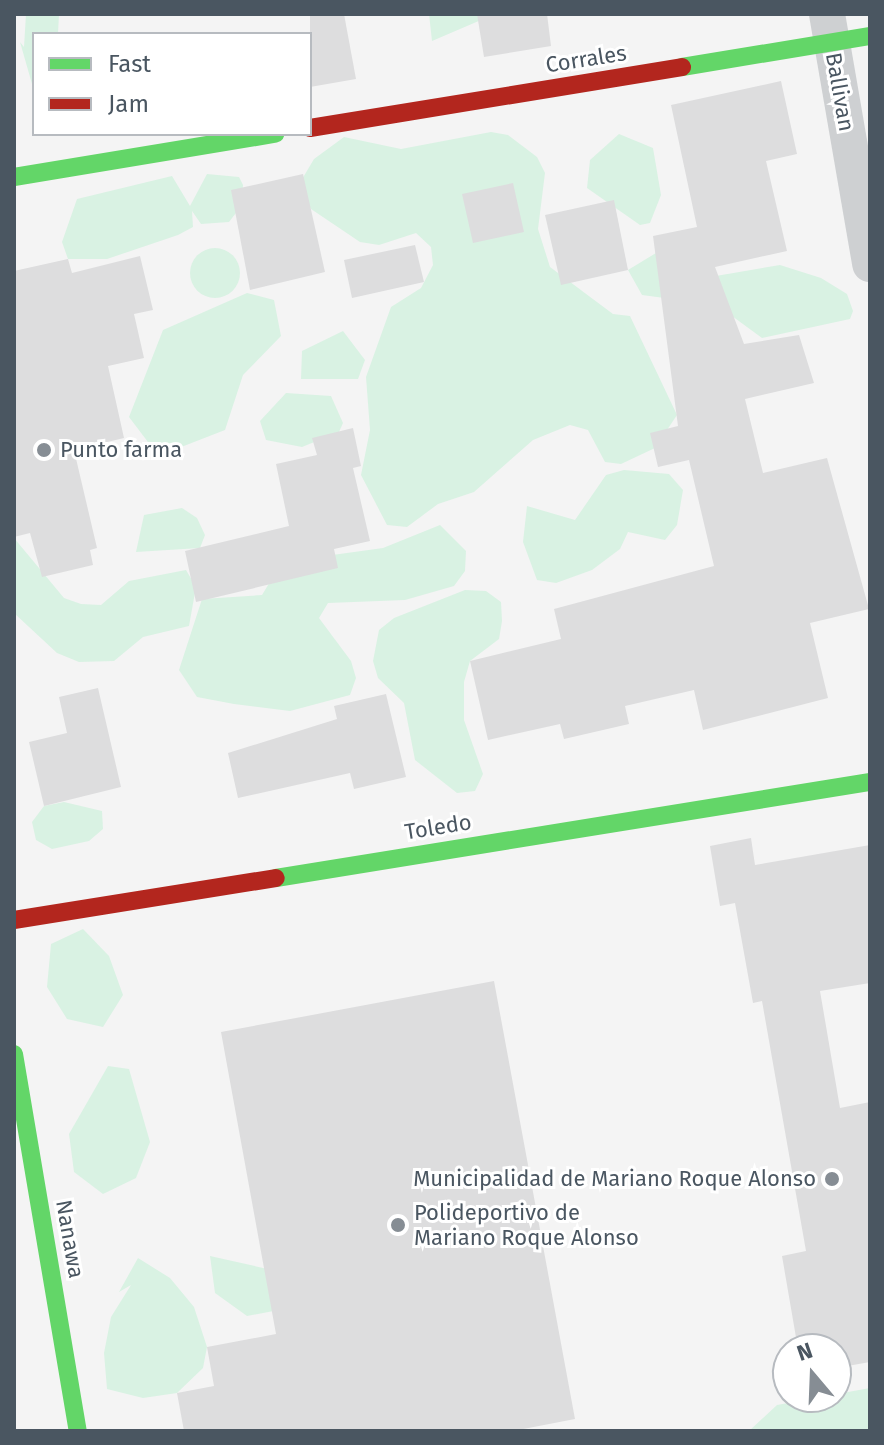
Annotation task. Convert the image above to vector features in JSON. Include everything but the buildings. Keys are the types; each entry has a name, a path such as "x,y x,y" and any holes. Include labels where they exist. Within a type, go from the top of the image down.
{"street":[{"name":"Corrales","path":"312,128 829,29 870,36"},
{"name":"Ballivan","path":"829,29 870,264"},
{"path":"14,177 263,136"},
{"name":"Toledo","path":"14,920 870,782"},
{"name":"Nanawa","path":"14,1054 78,1431"}],"green space":[{"path":"26,14 59,14 58,32 32,32 32,84 20,42 24,47"},
{"path":"429,14 495,14 432,41"},
{"path":"491,132 508,135 537,157 545,173 538,229 550,267 613,314 630,316 677,415 655,448 621,464 605,462 588,430 570,425 533,440 474,492 438,504 407,527 387,525 361,475 370,430 366,377 391,307 421,288 433,265 431,247 416,233 379,245 360,242 311,209 298,186 314,159 344,137 401,149"},
{"path":"619,134 653,148 661,195 650,223 640,225 587,188 590,160"},
{"path":"207,174 239,177 243,185 242,205 229,222 201,224 192,211 193,227 178,235 107,259 68,259 62,242 77,199 172,176 190,206"},
{"path":"215,248 233,255 240,273 233,291 215,298 197,291 190,273 197,255"},
{"path":"656,253 710,277 780,265 821,278 847,294 853,311 850,319 762,338 717,305 642,295 628,270"},
{"path":"247,293 274,300 281,336 243,375 225,430 171,451 151,446 129,417 163,330"},
{"path":"343,331 365,360 358,379 301,379 302,351"},
{"path":"286,393 331,396 343,423 339,432 302,447 266,440 260,421"},
{"path":"624,470 669,474 683,490 677,525 665,540 628,532 620,549 592,570 556,583 537,580 523,542 527,506 575,520 606,475"},
{"path":"182,508 197,518 205,535 200,548 136,552 144,515"},
{"path":"440,525 466,551 465,571 454,586 405,600 328,603 319,618 351,661 356,678 350,695 290,711 234,704 197,697 179,670 202,599 262,595 282,562 383,548"},
{"path":"14,538 64,598 81,604 101,605 129,581 186,570 196,587 189,626 143,637 114,661 79,662 57,653 14,613"},
{"path":"465,590 486,591 501,602 502,621 499,639 470,661 464,682 464,720 483,774 475,791 457,793 415,760 404,703 378,678 373,661 379,630 394,618"},
{"path":"64,802 102,811 103,829 89,841 52,849 36,840 32,822 44,806"},
{"path":"83,929 109,956 123,995 103,1027 67,1019 47,987 51,944"},
{"path":"108,1066 129,1069 150,1142 136,1178 103,1194 74,1172 69,1134"},
{"path":"210,1256 281,1272 284,1309 247,1316 215,1293"},
{"path":"138,1258 170,1278 194,1307 207,1347 203,1368 177,1393 143,1398 107,1389 104,1353 111,1317 131,1285 119,1292"},
{"path":"870,1388 870,1431 749,1431 772,1410 772,1413 852,1413 852,1391"}],"traffic: fast":[{"path":"682,67 870,36"},
{"path":"14,177 263,136"},
{"path":"276,878 870,782"},
{"path":"14,1054 78,1431"}],"traffic: jam":[{"path":"312,128 682,67"},
{"path":"14,920 276,878"}],"place":[{"name":"Punto farma","path":"44,450"},
{"name":"Municipalidad de Mariano Roque Alonso","path":"832,1179"},
{"name":"Polideportivo de Mariano Roque Alonso","path":"398,1225"}]}
